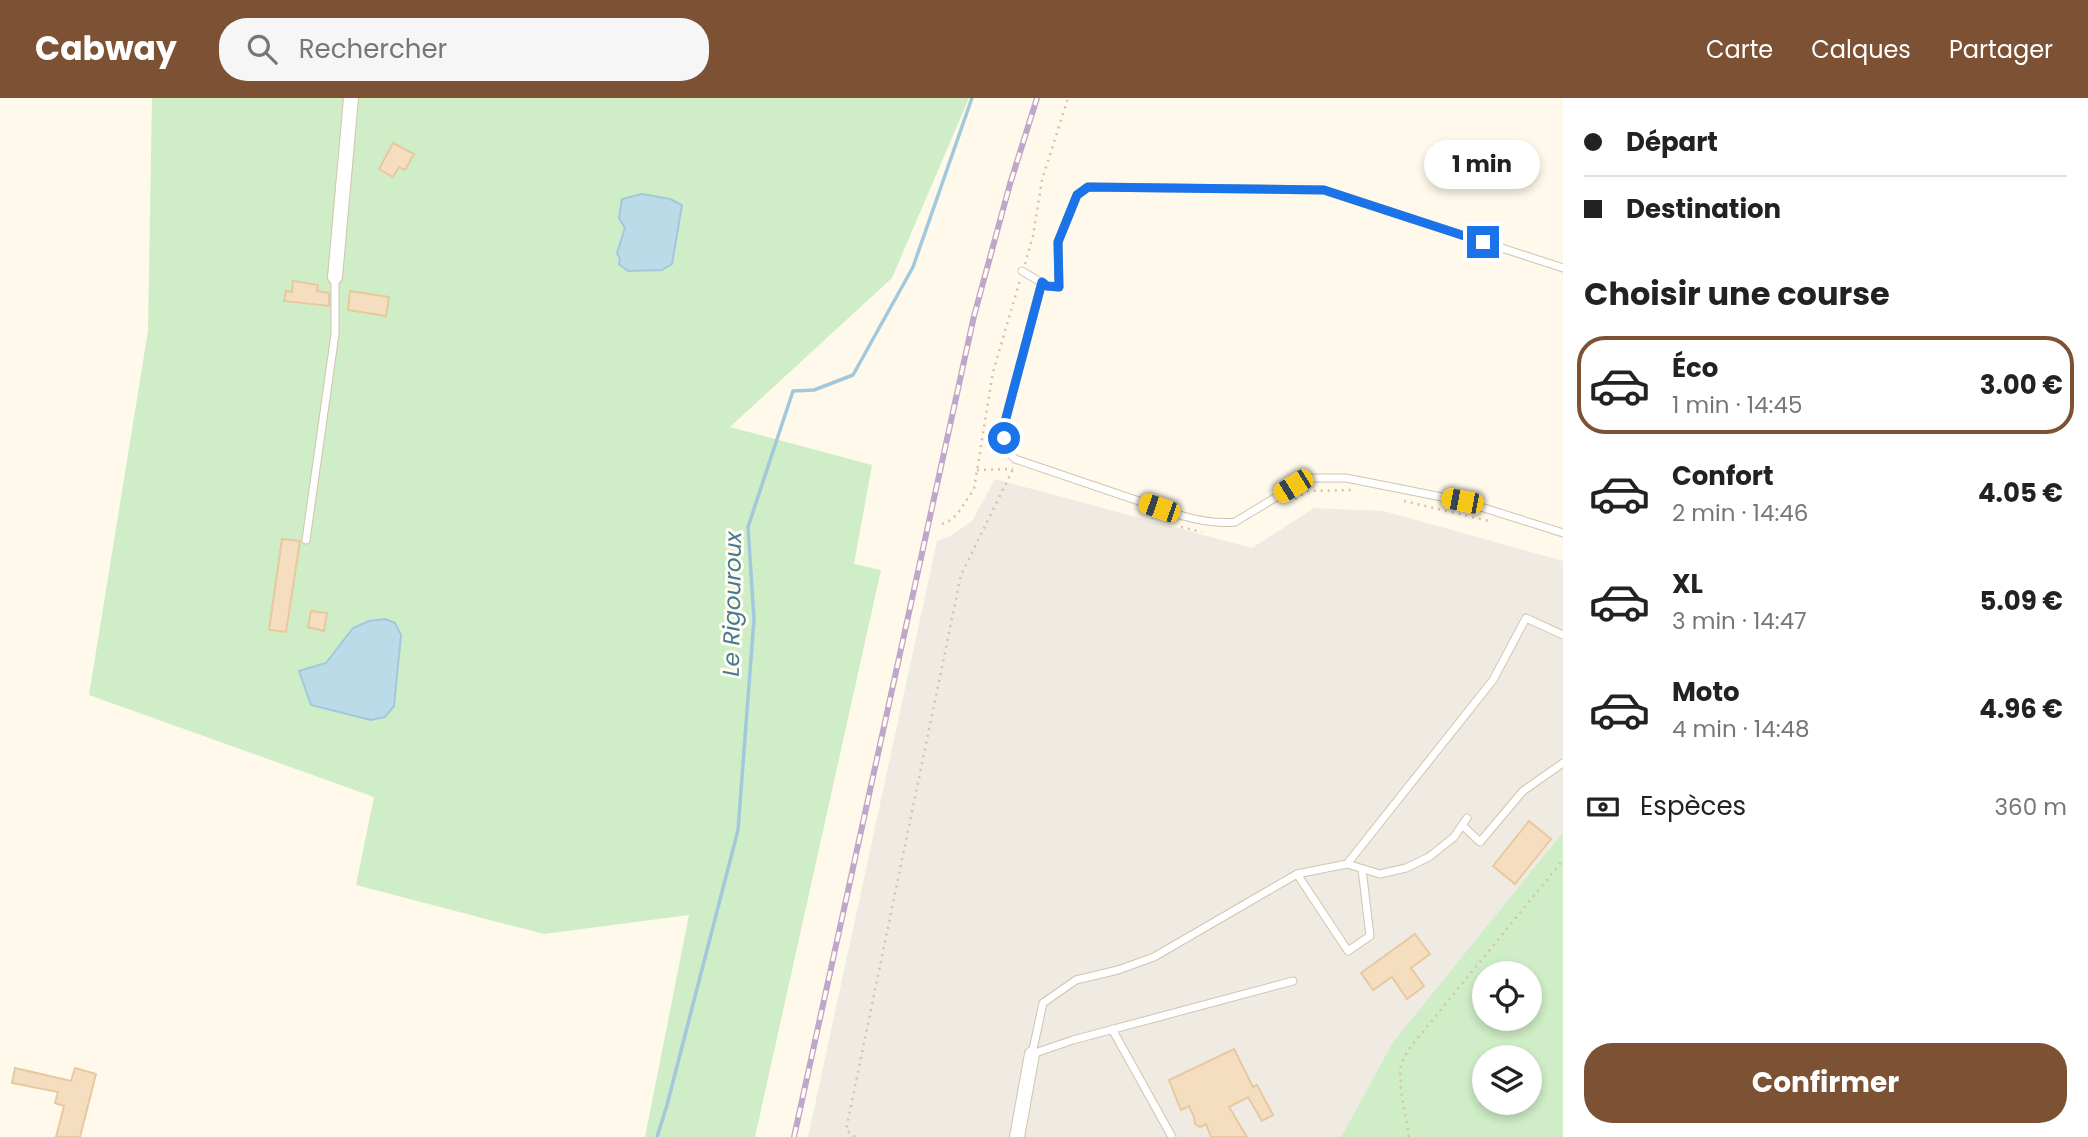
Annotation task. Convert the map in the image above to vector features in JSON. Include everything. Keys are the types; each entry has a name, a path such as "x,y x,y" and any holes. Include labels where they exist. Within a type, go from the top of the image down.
{"street":[{"path":"335,277 351,98"},
{"path":"1017,1137 1032,1054"}],"lane":[{"path":"1022,271 1047,286 1059,287 1058,242 1077,195 1088,187 1324,190 1563,268"},
{"path":"306,540 334,334 335,277"},
{"path":"1042,282 1006,418 1006,451 1015,459 1183,516 1221,524 1235,522 1308,478 1328,477 1346,478 1462,501 1563,533"},
{"path":"1347,864 1493,680 1526,618 1563,635"},
{"path":"1463,826 1480,842 1523,791 1563,763"},
{"path":"1032,1054 1043,1003 1076,980 1118,970 1154,957 1297,874 1347,864 1380,874 1406,868 1429,857 1454,837 1467,818"},
{"path":"1297,874 1348,951 1370,936 1362,869"},
{"path":"1032,1054 1112,1029 1293,981"},
{"path":"1112,1029 1172,1137"}],"path":[{"path":"942,524 958,513 974,489 993,372 1033,236 1042,180 1068,98"},
{"path":"855,1137 846,1130 961,575 1013,469"},
{"path":"1409,1137 1400,1068 1408,1050 1563,860"}],"shaded area":[{"path":"995,479 1252,548 1314,508 1384,511 1563,561 1563,832 1393,1042 1341,1137 808,1137 937,541 949,537 972,521"}],"green space":[{"path":"152,98 969,98 892,278 730,427 872,465 854,564 881,570 755,1137 645,1137 689,915 544,934 356,885 374,797 89,695 148,331"},
{"path":"1563,832 1563,1137 1341,1137 1393,1042"}],"water":[{"path":"642,194 670,199 682,205 672,264 662,270 628,271 619,264 617,253 625,228 619,218 622,199"},
{"path":"385,619 395,623 401,635 394,706 385,717 371,720 311,705 299,671 326,663 353,628 369,621"}],"building":[{"path":"393,143 414,154 405,170 399,167 393,177 379,169"},
{"path":"293,281 318,285 317,291 329,293 329,306 284,301 286,291 292,292"},
{"path":"350,291 389,297 386,316 348,310"},
{"path":"282,539 300,541 286,632 269,630"},
{"path":"311,611 327,613 324,631 308,627"},
{"path":"1529,821 1551,839 1515,884 1493,866"},
{"path":"1415,934 1430,954 1411,968 1424,986 1407,999 1392,977 1373,990 1361,973"},
{"path":"1234,1049 1253,1087 1257,1085 1273,1115 1262,1121 1248,1097 1229,1107 1247,1137 1211,1137 1206,1124 1200,1127 1195,1124 1189,1106 1181,1110 1169,1080"},
{"path":"15,1068 71,1081 75,1068 96,1074 80,1137 56,1137 64,1106 55,1103 58,1092 12,1083"}],"waterway":[{"name":"Le Rigouroux","path":"657,1137 738,830 754,619 748,527 793,391 814,390 853,375 913,267 972,98"}],"railway":[{"path":"794,1137 974,316 1037,98"}],"route":[{"path":"1004,438 1006,418 1042,282 1047,286 1059,287 1058,242 1077,195 1088,187 1324,190 1483,242"}]}
